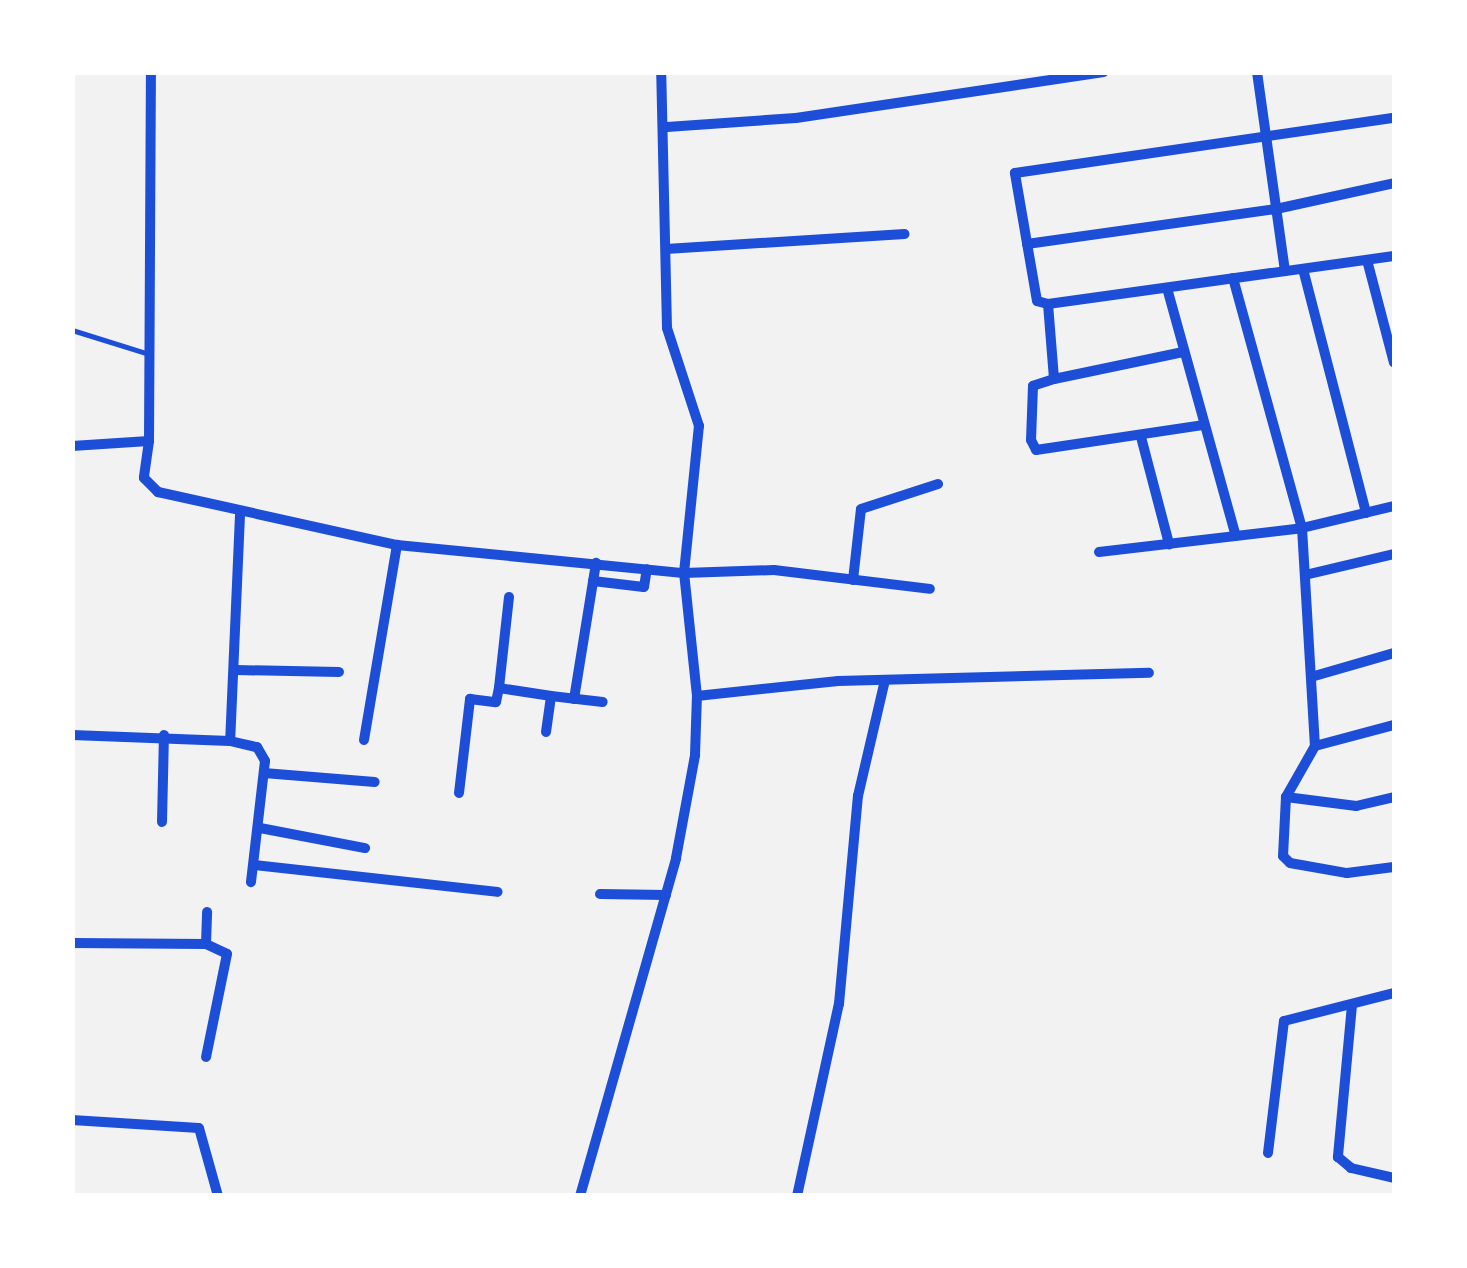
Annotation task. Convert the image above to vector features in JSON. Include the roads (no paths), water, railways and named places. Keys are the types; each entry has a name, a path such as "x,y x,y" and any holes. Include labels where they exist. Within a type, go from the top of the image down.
{"street":[{"path":"151,72 152,354 144,478 150,488 240,515 397,544 684,573 774,570 930,589"},
{"path":"580,1196 666,895 692,782 698,696 684,573 699,426 698,408 670,346 667,127 661,72"},
{"path":"1257,72 1285,271"},
{"path":"667,127 796,118 1101,73"},
{"path":"1394,118 1015,173 1038,301 1048,304 1394,256"},
{"path":"1027,244 1276,209 1394,183"},
{"path":"666,249 905,234"},
{"path":"1367,260 1394,362"},
{"path":"1302,268 1366,513"},
{"path":"1233,278 1302,528 1315,746 1286,797 1286,861 1347,874 1394,867"},
{"path":"1167,288 1236,536"},
{"path":"1048,304 1054,379"},
{"path":"1183,352 1032,386 1032,448 1141,437 1204,425"},
{"path":"1141,437 1168,544"},
{"path":"72,446 149,441"},
{"path":"853,580 861,509 938,484"},
{"path":"1099,552 1302,528 1394,506"},
{"path":"230,742 240,515"},
{"path":"364,740 397,544"},
{"path":"1305,575 1394,554"},
{"path":"574,699 596,563"},
{"path":"593,581 644,587 647,570"},
{"path":"459,793 470,699 496,702 509,597"},
{"path":"1310,677 1394,653"},
{"path":"236,670 339,672"},
{"path":"698,696 885,680 1148,674"},
{"path":"797,1196 839,1004 858,796 885,680"},
{"path":"499,688 603,702"},
{"path":"546,732 550,696"},
{"path":"1315,746 1394,724"},
{"path":"72,735 164,735 230,742 264,752 260,828 251,882"},
{"path":"162,822 164,735"},
{"path":"264,772 374,782"},
{"path":"1286,797 1356,806 1394,797"},
{"path":"260,828 364,848"},
{"path":"254,864 498,892"},
{"path":"600,894 666,895"},
{"path":"206,944 207,912"},
{"path":"72,942 206,944 227,954 206,1057"},
{"path":"1268,1154 1282,1023 1394,993"},
{"path":"1352,1006 1338,1157 1351,1168 1394,1178"},
{"path":"72,1120 199,1128 218,1196"}],"lane":[{"path":"72,330 152,354"}]}
